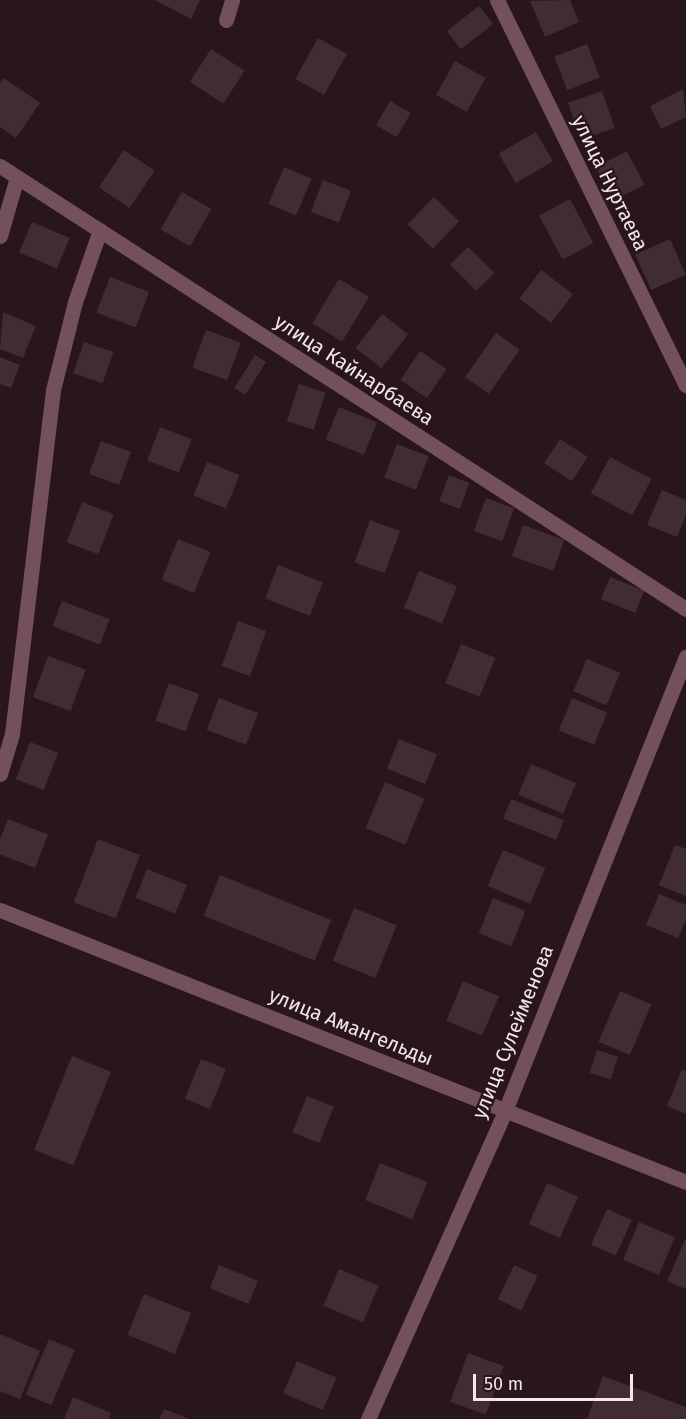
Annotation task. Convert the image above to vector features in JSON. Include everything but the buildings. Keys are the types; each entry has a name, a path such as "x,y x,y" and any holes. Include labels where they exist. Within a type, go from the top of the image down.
{"street":[{"path":"226,20 232,0"},
{"name":"улица Нуртаева","path":"496,0 686,385"},
{"name":"улица Кайнарбаева","path":"0,166 686,609"},
{"path":"0,236 17,177"},
{"path":"0,774 12,734 53,390 75,302 100,230"},
{"name":"улица Сулейменова","path":"368,1419 505,1111 686,657"},
{"name":"улица Амангельды","path":"0,910 686,1182"}]}
